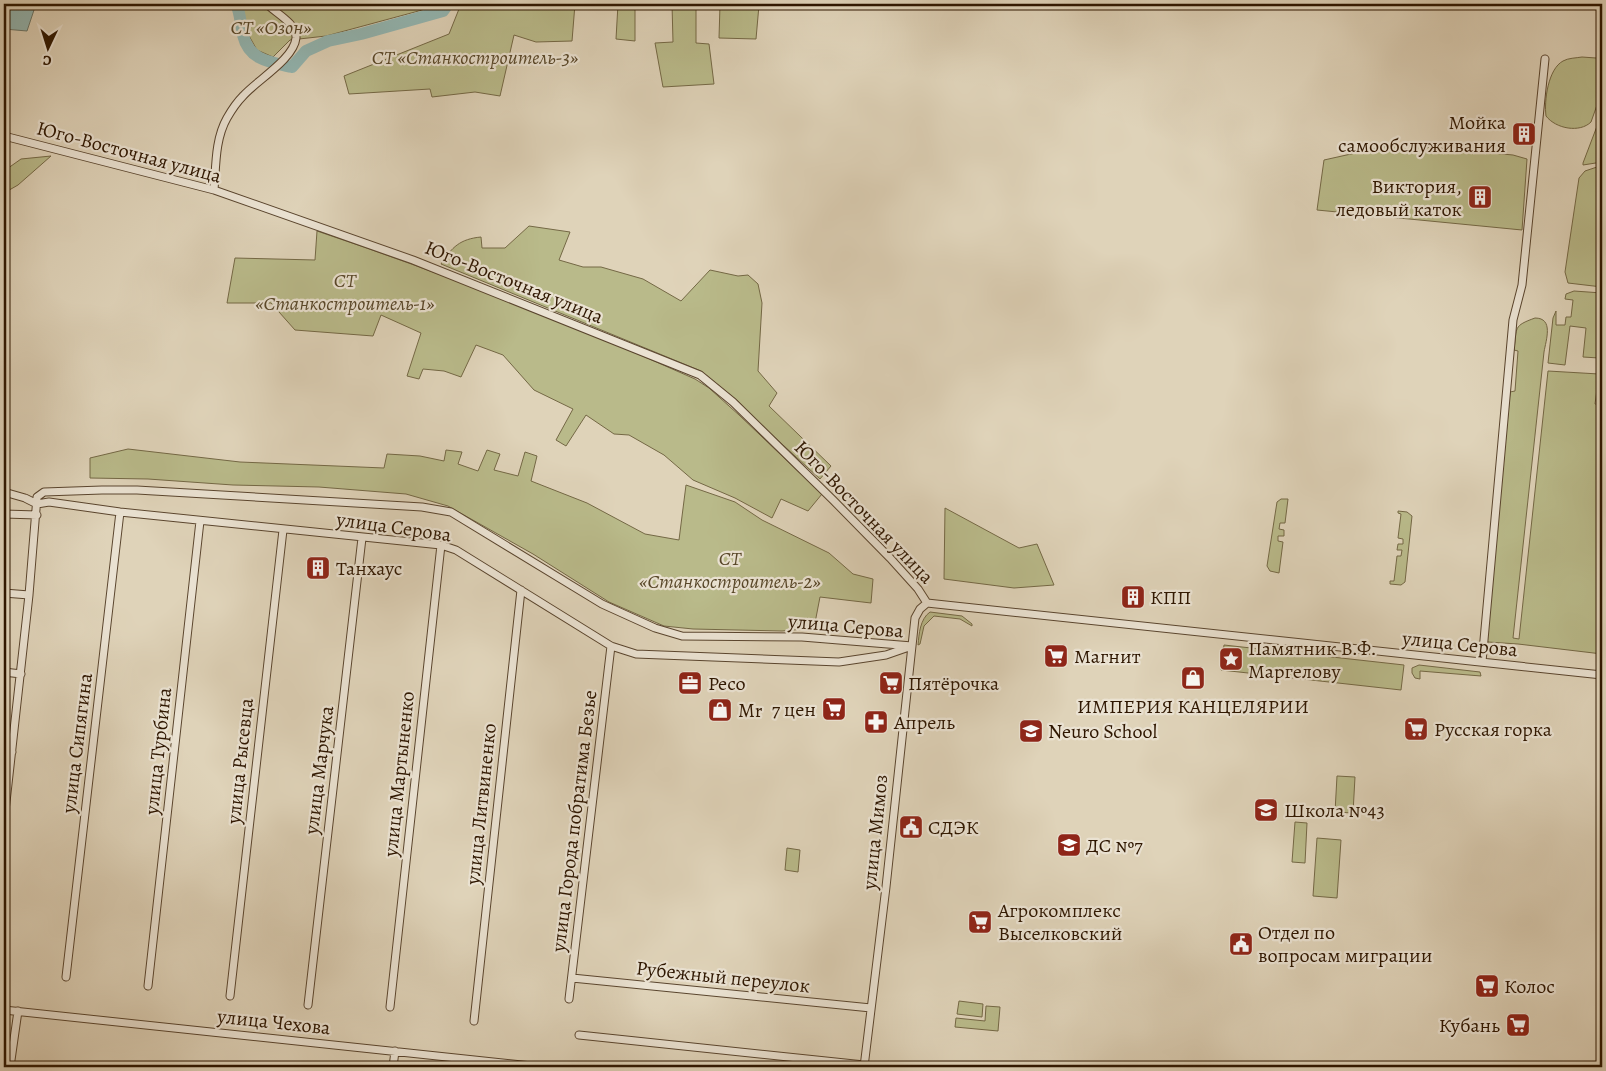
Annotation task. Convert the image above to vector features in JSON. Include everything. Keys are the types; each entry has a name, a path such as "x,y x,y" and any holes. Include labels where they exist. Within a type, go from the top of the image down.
{"street":[{"path":"214,190 218,141 226,119 242,97 283,60 296,39 295,31 267,4"},
{"path":"1482,662 1513,320 1522,286 1545,59"},
{"name":"Юго-Восточная улица","path":"4,136 214,190 413,260 700,375 733,402 833,500 896,564 918,589 927,603"},
{"name":"улица Серова","path":"156,491 422,507 451,512 602,604 664,631 682,636 802,637 912,646 886,655 839,662 636,654 611,646 456,550 441,545 200,521 49,502 37,504 37,497 44,492 156,491"},
{"path":"4,492 25,498 37,504 4,820"},
{"name":"улица Сипягина","path":"66,978 120,512"},
{"path":"4,514 36,514"},
{"name":"улица Турбина","path":"148,986 200,521"},
{"name":"улица Рысевца","path":"230,996 283,530"},
{"name":"улица Марчука","path":"308,1005 362,538"},
{"name":"улица Мартыненко","path":"390,1006 441,545"},
{"name":"улица Литвиненко","path":"474,1021 521,590"},
{"path":"4,593 29,595"},
{"name":"улица Серова","path":"927,603 1602,675"},
{"name":"улица Мимоз","path":"864,1066 886,887 915,618 920,609 927,603"},
{"name":"улица Города побратима Безье","path":"569,1000 611,646"},
{"path":"4,672 20,674"},
{"path":"4,751 12,752"},
{"name":"Рубежный переулок","path":"572,978 871,1008"},
{"name":"улица Чехова","path":"4,1010 541,1067"},
{"path":"10,1067 18,1012"},
{"path":"578,1035 864,1066"},
{"path":"393,1067 395,1051"}],"green space":[{"name":"СТ «Озон»","path":"240,4 436,4 437,6 326,36 290,40 273,57 257,50 248,34"},
{"name":"СТ «Станкостроитель-3»","path":"461,4 575,4 572,41 536,42 514,35 500,96 475,92 432,97 430,89 349,94 344,76 449,34"},
{"name":"СТ «Станкостроитель-3»","path":"618,4 635,4 635,41 616,39"},
{"path":"672,4 696,4 696,43 709,44 714,84 663,87 655,43 673,42"},
{"path":"708,4 759,5 756,39 719,38 720,5"},
{"path":"1596,58 1602,62 1602,91 1591,122 1581,128 1562,127 1546,116 1548,86 1558,65 1567,59"},
{"path":"1602,113 1602,162 1583,165 1583,163"},
{"path":"1396,144 1513,155 1527,159 1522,230 1317,210 1324,160"},
{"path":"51,156 18,185 4,193 4,171 21,159"},
{"path":"1602,167 1602,287 1568,283 1565,272 1579,178 1585,171"},
{"name":"СТ «Станкостроитель-1»","path":"529,226 570,232 559,260 583,267 601,267 643,279 681,301 710,270 738,276 748,275 758,284 762,303 758,371 777,393 769,406 831,466 820,479 747,412 739,402 701,371 441,264 449,253 462,242 481,237 482,248 505,248"},
{"name":"СТ «Станкостроитель-1»","path":"317,231 508,300 695,379 709,388 739,415 822,494 808,511 781,499 772,518 735,498 693,480 664,455 629,435 614,434 586,415 566,446 556,440 573,409 534,390 503,355 476,345 461,377 444,371 423,369 419,379 407,376 421,333 381,315 373,336 295,330 271,303 227,303 235,258 315,260"},
{"path":"1574,291 1602,293 1602,329 1599,358 1583,357 1586,328 1570,326 1565,365 1548,363 1553,318 1556,311 1556,325 1565,325 1566,317 1571,317 1573,300 1565,299 1566,294"},
{"path":"1535,318 1545,322 1547,336 1513,638 1519,639 1548,371 1599,374 1595,404 1602,405 1602,654 1488,642 1487,639 1510,392 1515,391 1518,351 1514,350 1515,336 1519,326"},
{"name":"СТ «Станкостроитель-2»","path":"128,449 240,462 384,468 387,454 420,456 444,461 446,450 462,452 458,464 478,471 487,450 500,454 494,470 518,476 525,452 537,456 531,481 587,503 645,534 679,540 686,485 735,502 762,520 829,553 853,574 873,579 871,603 820,597 814,628 782,631 693,629 664,626 609,602 533,554 448,506 406,494 319,487 90,478 90,458"},
{"path":"1281,499 1288,499 1285,523 1280,523 1279,529 1284,530 1284,536 1278,536 1278,541 1283,542 1279,573 1270,571 1267,566 1277,502"},
{"path":"945,508 1019,548 1037,544 1054,585 1014,588 944,579"},
{"path":"1398,511 1407,512 1412,516 1405,582 1401,585 1390,584 1390,581 1394,581 1397,556 1401,556 1402,550 1397,550 1398,544 1403,544 1403,539 1398,538 1401,514"},
{"path":"930,612 962,616 972,626 960,619 934,616 924,626 920,644 918,645 922,623"},
{"path":"1224,645 1404,665 1401,690 1221,670"},
{"path":"1419,665 1480,672 1481,676 1420,671 1420,679 1415,678 1412,673 1412,668"},
{"path":"1337,776 1355,777 1353,813 1335,812"},
{"path":"1295,822 1307,823 1305,863 1292,862"},
{"path":"1317,838 1341,840 1337,898 1313,896"},
{"path":"787,848 800,850 798,872 785,870"},
{"path":"959,1001 983,1004 982,1017 957,1014"},
{"path":"986,1006 1000,1007 998,1031 955,1027 956,1018 985,1021"}],"water":[{"path":"4,4 36,4 27,31 4,29"}],"waterway":[{"path":"236,4 243,35 250,50 261,59 292,67 306,51 328,41 361,34 443,11 448,4"}],"place":[{"name":"Мойка самообслуживания","path":"1524,134"},
{"name":"Виктория, ледовый каток","path":"1480,197"},
{"name":"Танхаус","path":"318,568"},
{"name":"КПП","path":"1133,597"},
{"name":"Магнит","path":"1056,656"},
{"name":"Памятник В.Ф. Маргелову","path":"1231,659"},
{"name":"ИМПЕРИЯ КАНЦЕЛЯРИИ","path":"1193,678"},
{"name":"Ресо","path":"690,683"},
{"name":"Пятёрочка","path":"891,683"},
{"name":"7 цен","path":"834,709"},
{"name":"Mr","path":"720,710"},
{"name":"Апрель","path":"876,722"},
{"name":"Русская горка","path":"1416,729"},
{"name":"Neuro School","path":"1031,731"},
{"name":"Школа №43","path":"1266,810"},
{"name":"СДЭК","path":"911,827"},
{"name":"ДС №7","path":"1069,845"},
{"name":"Агрокомплекс Выселковский","path":"980,922"},
{"name":"Отдел по вопросам миграции","path":"1241,944"},
{"name":"Колос","path":"1487,986"},
{"name":"Кубань","path":"1518,1025"}]}
